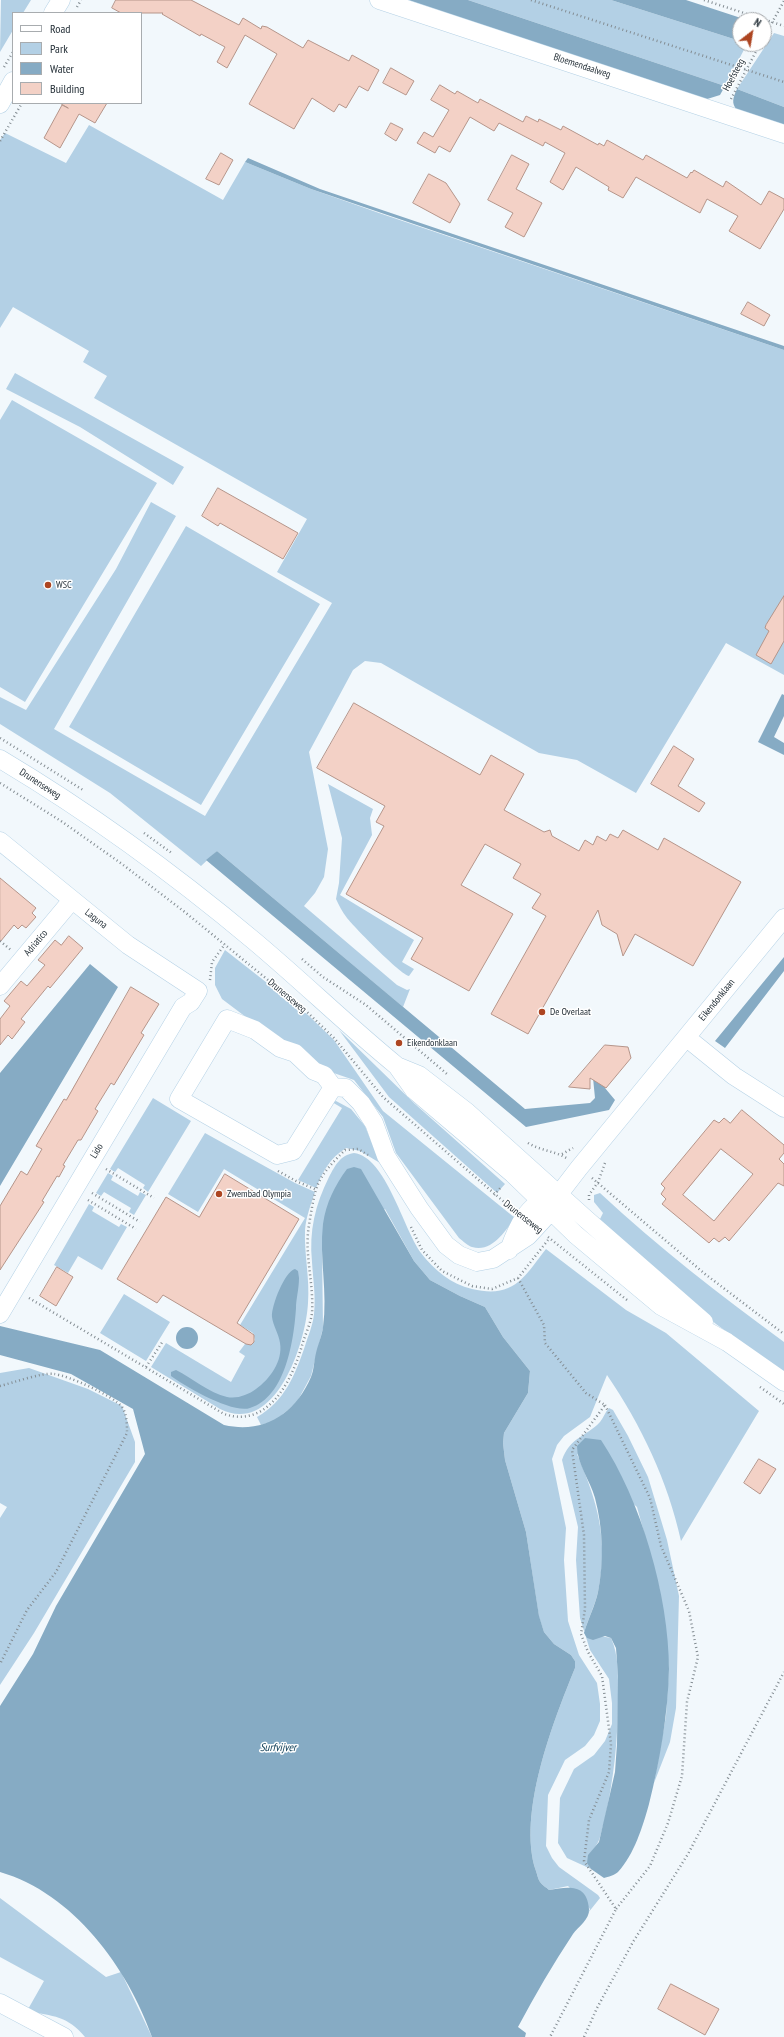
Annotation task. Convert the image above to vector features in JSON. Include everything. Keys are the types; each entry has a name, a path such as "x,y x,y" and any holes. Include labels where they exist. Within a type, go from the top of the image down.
{"street":[{"path":"54,12 61,0"},
{"name":"Bloemendaalweg","path":"379,0 784,134"},
{"path":"0,104 8,75"},
{"name":"Drunenseweg","path":"0,759 39,782 111,831 191,890 254,941 397,1066 414,1090 513,1174 576,1235 661,1306 727,1342"},
{"name":"Laguna","path":"0,840 128,945 198,991"},
{"name":"Adriatico","path":"0,986 72,900"},
{"name":"Eikendonklaan","path":"559,1194 784,918"},
{"name":"Lido","path":"1,1312 16,1290 183,1007 191,1002 198,991"},
{"path":"333,1087 293,1152 277,1155 180,1099 228,1020 256,1030 280,1048 295,1053 314,1071 324,1075 333,1087 346,1088 361,1103 374,1123 386,1156 419,1208 446,1244 459,1255 477,1262 493,1259 509,1250 518,1226 536,1228 545,1206 559,1194"},
{"path":"687,1038 734,1076 784,1108"},
{"name":"Drunenseweg","path":"397,1066 419,1075 467,1112 727,1342 784,1382"},
{"path":"0,2003 64,2037"}],"path":[{"path":"531,0 784,82"},
{"path":"704,0 741,12"},
{"path":"784,1 772,22 784,26"},
{"name":"Hoefsteeg","path":"723,114 756,52"},
{"path":"8,75 12,57"},
{"path":"0,141 21,104"},
{"name":"Drunenseweg","path":"0,783 61,821 122,864 186,913 306,1012 334,1038 383,1097 536,1228"},
{"path":"535,1147 562,1154 704,1274 784,1334"},
{"path":"106,1169 154,1198"},
{"path":"16,1290 224,1414 234,1417 244,1417 257,1413 275,1399 285,1388 293,1371 312,1314 308,1240 309,1226 317,1190"},
{"path":"92,1193 140,1222"},
{"path":"88,1200 136,1229"},
{"path":"536,1228 518,1278 544,1324 545,1343 586,1393 605,1405 650,1498 661,1546 689,1612 698,1657 687,1702 682,1776 668,1823 650,1866 616,1909 550,2037"},
{"path":"146,1367 163,1341"},
{"path":"0,1386 52,1373 72,1379 91,1387 122,1406 127,1420 127,1433 56,1572 27,1610 0,1664"},
{"path":"605,1405 572,1450 584,1535 584,1609 581,1634 588,1652 602,1676 611,1744 609,1772 589,1820 584,1861 616,1909"},
{"path":"584,2037 596,2008 633,1942 688,1854 784,1672"}],"green space":[{"path":"1,0 31,0 24,12 12,12 12,32 0,52"},
{"path":"468,0 611,0 732,38 732,52 743,52 725,86"},
{"path":"774,33 784,36 784,107 737,89 761,52 772,52 772,36"},
{"path":"89,125 223,200 245,162 311,189 379,213 784,350 784,675 726,643 636,793 577,760 539,753 381,663 365,661 353,670 309,752 328,849 324,877 315,893 304,906 397,985 407,990 410,989 403,1007 217,851 201,866 110,793 0,724 0,697 26,710 116,569 151,502 176,516 54,729 205,816 332,603 277,572 307,519 94,398 107,376 83,362 89,351 13,307 0,328 0,140 5,133 66,163"},
{"path":"15,373 184,467 173,485 80,427 6,389"},
{"name":"WSC","path":"12,400 157,483 25,702 0,687 0,420"},
{"path":"186,526 320,604 201,805 69,727"},
{"path":"328,784 373,809 370,818 372,835 340,895 414,940 402,962 414,969 409,976 404,974 388,960 359,931 345,916 336,899 339,883 342,838"},
{"path":"225,950 308,1015 334,1040 383,1111 515,1218 497,1240 486,1247 479,1248 467,1245 459,1238 396,1153 383,1117 354,1080 325,1070 279,1042 222,999 215,985 215,968"},
{"path":"339,1030 415,1104 505,1184 497,1193 389,1097"},
{"path":"153,1098 191,1121 148,1192 143,1188 145,1185 118,1168 115,1172 110,1169"},
{"path":"336,1101 351,1109 365,1126 380,1163 360,1151 346,1148 340,1152 328,1165 316,1188 298,1180 342,1108 332,1102"},
{"path":"205,1133 295,1183 315,1192 305,1230 308,1276 308,1303 306,1320 294,1361 284,1381 272,1398 257,1410 240,1414 220,1409 151,1367 166,1343 231,1382 245,1356 239,1352 245,1344 251,1344 255,1340 253,1333 240,1325 305,1218 224,1169 198,1212 168,1194"},
{"path":"354,1153 365,1157 385,1180 414,1242 421,1253 437,1271 450,1280 464,1287 486,1291 498,1291 508,1288 524,1277 546,1249 626,1310 666,1333 759,1411 681,1541 669,1497 652,1454 631,1414 607,1375 590,1417 564,1436 557,1445 552,1459 566,1528 564,1560 568,1621 579,1655 597,1683 600,1704 600,1721 594,1735 585,1746 565,1760 548,1795 546,1846 552,1858 559,1867 600,1898 588,1913 590,1909 568,1886 549,1890 541,1883 536,1871 531,1848 531,1823 534,1796 540,1768 557,1714 575,1668 575,1661 571,1655 554,1644 544,1632 539,1617 526,1532 505,1460 503,1443 504,1433 528,1393 530,1371 503,1337 485,1307 430,1280 414,1261 385,1209 322,1247 323,1328 311,1376 297,1402 275,1421 261,1425 257,1417 267,1411 282,1395 293,1377 301,1357 312,1326 315,1308 311,1251 314,1218 324,1187 336,1165 345,1156"},
{"path":"108,1173 113,1176 111,1180 138,1196 140,1192 146,1195 134,1215 129,1212 131,1208 104,1192 101,1196 96,1193"},
{"path":"600,1193 690,1270 784,1342 784,1374 716,1324 598,1223 603,1213 594,1202 594,1195"},
{"path":"89,1204 94,1207 92,1211 119,1227 121,1224 127,1227 102,1270 78,1256 68,1273 54,1265"},
{"path":"124,1294 170,1322 146,1361 100,1333"},
{"path":"29,1368 88,1389 122,1406 135,1442 135,1462 34,1633 0,1685 0,1518 7,1507 0,1503 0,1373"},
{"path":"609,1408 613,1410 628,1436 648,1477 667,1540 679,1596 676,1708 670,1742 654,1783 666,1716 669,1668 659,1587 637,1507 577,1454 595,1504 599,1521 602,1555 598,1592 584,1632 580,1618 576,1560 578,1527 562,1460 569,1446 595,1427"},
{"path":"585,1633 611,1638 617,1659 618,1673 618,1712 613,1775 604,1823 599,1840 588,1860 591,1869 567,1858 558,1843 560,1798 574,1769 594,1755 605,1741 612,1724 612,1703 609,1679 590,1650"},
{"path":"0,1898 106,1977 121,1972 152,2037 85,2037 79,2030 66,2021 52,2016 27,2011 44,1981 0,1957"}],"water":[{"path":"408,0 468,0 725,86 720,95 704,100"},
{"path":"611,0 686,0 732,15 732,38"},
{"path":"737,89 784,107 784,129 737,110 733,100"},
{"path":"248,158 320,189 784,346 784,350 311,189 245,162"},
{"path":"782,694 784,695 784,716 774,737 784,743 784,755 758,742"},
{"path":"217,851 525,1109 590,1103 595,1098 593,1078 610,1076 605,1088 615,1100 609,1110 526,1127 206,860"},
{"path":"784,957 784,971 725,1048 715,1041"},
{"path":"90,964 118,987 0,1186 0,1073"},
{"name":"Surfvijver","path":"354,1167 361,1169 414,1261 430,1280 485,1307 503,1337 530,1371 528,1393 504,1433 503,1443 505,1460 526,1532 539,1616 544,1632 554,1644 571,1655 575,1661 575,1668 557,1714 540,1768 534,1796 531,1823 531,1848 536,1871 541,1883 549,1890 569,1888 580,1891 585,1895 589,1913 558,1957 518,2027 526,2033 525,2037 152,2037 142,2011 128,1985 113,1960 94,1936 74,1915 51,1897 27,1882 0,1872 0,1706 33,1654 56,1606 145,1454 133,1409 71,1374 0,1355 0,1326 100,1350 224,1425 239,1427 265,1424 287,1411 304,1390 312,1374 322,1330 325,1301 322,1250 324,1216 339,1181 347,1169"},
{"path":"295,1269 298,1271 299,1282 290,1350 286,1366 280,1380 272,1392 262,1402 250,1408 242,1409 233,1407 198,1393 171,1376 171,1372 176,1370 207,1389 227,1397 246,1395 261,1385 271,1375 279,1356 279,1340 272,1317 276,1298 283,1282 291,1271"},
{"path":"183,1327 191,1327 198,1334 198,1342 191,1349 183,1349 176,1342 176,1334"},
{"path":"585,1438 601,1440 615,1464 640,1520 658,1580 668,1641 669,1669 667,1703 660,1754 649,1804 644,1822 629,1857 617,1873 604,1878 591,1869 587,1863 588,1855 599,1842 615,1772 618,1676 616,1648 611,1638 605,1636 593,1640 587,1638 584,1633 598,1592 602,1557 598,1509 593,1491 581,1466 577,1446"}],"building":[{"path":"116,0 191,0 239,25 243,18 261,29 262,26 267,27 303,48 308,40 349,61 352,55 379,70 368,91 359,86 346,108 339,104 334,112 312,98 294,129 249,104 277,54 245,35 227,68 217,62 225,47 201,34 200,36 162,14 163,13 119,12 112,8"},
{"path":"391,68 414,81 406,95 383,83"},
{"path":"440,85 455,94 457,91 478,103 480,99 523,122 526,116 538,122 539,119 561,130 563,126 598,145 599,143 604,146 607,140 643,160 646,155 687,178 694,170 723,187 726,181 761,205 769,191 784,199 784,209 760,249 729,231 738,216 707,199 700,213 636,177 623,198 608,190 609,187 576,167 563,190 550,182 565,153 545,142 543,146 499,123 494,131 470,117 450,152 439,146 435,153 417,143 424,132 433,137 449,110 431,100"},
{"path":"62,104 106,104 95,123 79,114 60,148 44,138 62,105 68,108"},
{"path":"391,123 403,129 396,141 385,134"},
{"path":"221,153 233,160 219,185 206,179"},
{"path":"512,155 529,164 516,189 542,203 524,237 505,227 513,213 488,200"},
{"path":"429,174 446,183 460,204 450,223 413,203"},
{"path":"748,302 770,315 764,326 741,314"},
{"path":"218,488 298,533 283,559 220,523 218,526 202,516"},
{"path":"784,596 784,641 771,664 756,655 769,631 765,628 766,625"},
{"path":"354,703 480,775 491,755 524,774 504,810 544,832 550,830 552,836 579,851 585,840 593,845 597,836 606,841 610,834 618,838 623,830 658,850 664,838 741,882 693,966 635,934 623,956 617,934 602,925 598,910 528,1034 491,1014 546,916 532,908 541,894 513,878 521,864 485,844 461,885 513,914 469,991 411,959 423,938 346,894 384,826 376,822 385,806 317,768"},
{"path":"674,746 694,759 678,786 705,803 699,812 651,784"},
{"path":"0,878 36,908 32,913 36,917 26,928 22,925 18,929 14,925 0,942"},
{"path":"69,936 83,948 50,988 48,986 21,1019 25,1022 12,1039 8,1035 0,1045 0,1019 10,1006 4,1001 21,981 27,986 45,965 38,960 55,940 61,945"},
{"path":"131,987 159,1004 141,1033 144,1035 114,1085 111,1083 95,1109 98,1111 81,1140 78,1140 63,1165 65,1166 59,1177 57,1176 42,1201 44,1202 0,1270 0,1206 21,1171 27,1175 42,1149 36,1146 64,1099 66,1100"},
{"path":"605,1045 628,1047 631,1058 606,1088 590,1078 590,1089 569,1087"},
{"path":"742,1110 784,1145 784,1153 779,1159 784,1164 784,1186 778,1183 729,1241 725,1237 719,1242 714,1238 709,1243 662,1204 666,1199 661,1194 665,1188 661,1184 714,1120 719,1123 724,1118 730,1123","holes":["721,1149 753,1174 714,1221 683,1195"]},
{"path":"225,1174 299,1219 237,1323 254,1335 254,1342 251,1345 246,1344 163,1295 157,1303 117,1279 166,1197 199,1217"},
{"path":"57,1267 73,1277 56,1306 40,1296"},
{"path":"759,1459 776,1469 760,1494 744,1483"},
{"path":"671,1984 719,2009 705,2035 658,2009"}],"place":[{"name":"WSC","path":"48,585"},
{"name":"De Overlaat","path":"542,1012"},
{"name":"Eikendonklaan","path":"399,1043"},
{"name":"Zwembad Olympia","path":"219,1194"}]}
